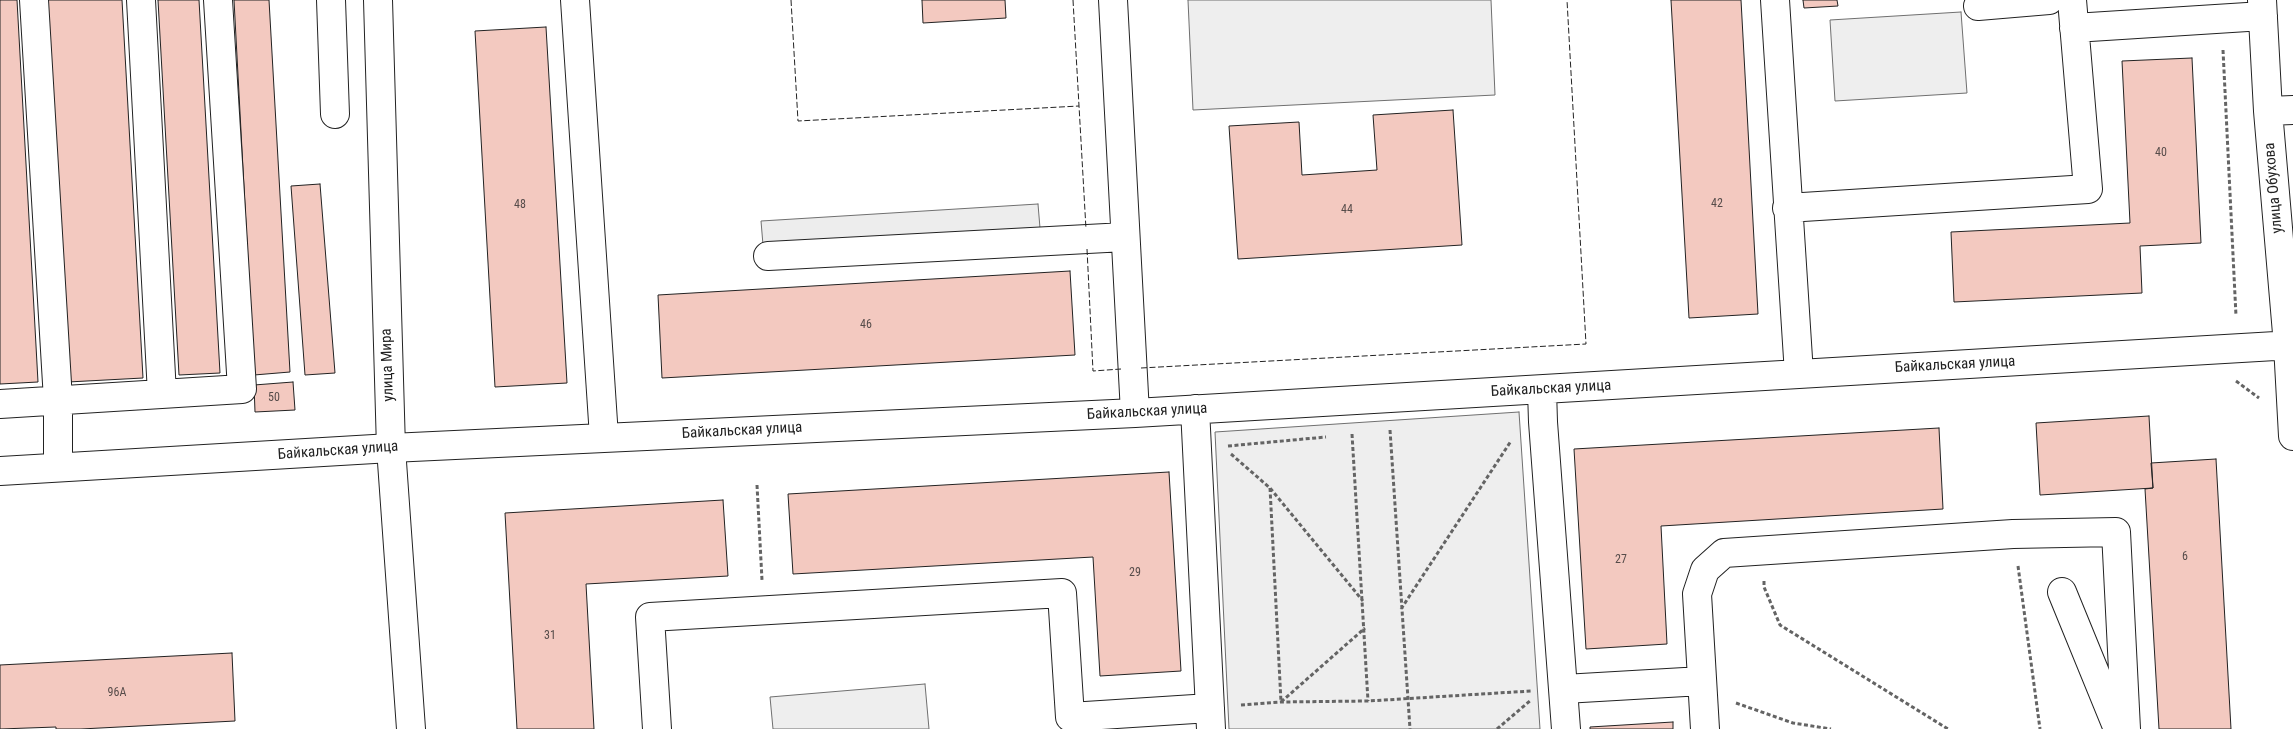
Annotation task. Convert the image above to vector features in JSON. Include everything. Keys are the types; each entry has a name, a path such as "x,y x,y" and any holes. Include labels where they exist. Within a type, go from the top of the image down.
{"street":[{"path":"34,0 58,400 58,467"},
{"path":"141,0 162,394"},
{"path":"0,404 242,389 218,0"},
{"path":"331,0 335,114"},
{"name":"улица Мира","path":"378,0 391,448 411,729"},
{"path":"575,0 604,437"},
{"path":"1113,0 1135,413"},
{"path":"1774,0 1799,374"},
{"path":"1978,6 2049,0"},
{"path":"1787,208 2088,189 2072,0"},
{"path":"2074,28 2221,19 2262,8"},
{"name":"улица Обухова","path":"2262,8 2280,111 2291,345 2293,436"},
{"path":"768,256 1125,237"},
{"name":"Байкальская улица","path":"0,471 604,437 1135,413 2291,345"},
{"path":"1542,390 1553,690 1566,729"},
{"path":"657,729 650,617 1062,593 1070,723 1211,718 1195,409"},
{"path":"1553,690 1703,704 1697,594 1704,570 1724,553 2013,534 2116,532 2126,729"},
{"path":"2062,592 2118,729"}],"path":[{"path":"2221,19 2236,381"},
{"path":"1401,610 1511,440 1543,422"},
{"path":"1390,430 1410,729"},
{"path":"1352,434 1368,701"},
{"path":"1196,448 1222,447 1270,488 1363,602"},
{"path":"757,485 764,610"},
{"path":"1270,488 1281,702"},
{"path":"2013,534 2040,729"},
{"path":"1765,550 1764,587 1780,625 1948,729"},
{"path":"1281,702 1365,628"},
{"path":"1211,718 1281,702 1368,701 1553,690"},
{"path":"1497,729 1553,690"},
{"path":"1703,704 1739,703 1793,723 1831,729"}],"shaded area":[{"path":"1188,0 1491,0 1495,95 1193,110"},
{"path":"1961,12 1967,93 1835,101 1830,20"},
{"path":"1038,204 1040,228 763,245 761,221"},
{"path":"1519,412 1540,729 1229,729 1215,432"},
{"path":"925,684 929,729 773,729 770,697"}],"building":[{"path":"0,0 17,0 38,382 0,384"},
{"path":"47,0 122,0 143,378 68,382"},
{"path":"158,0 199,0 220,373 179,375"},
{"path":"234,0 269,0 290,372 254,375"},
{"path":"922,0 1005,0 1006,18 923,23"},
{"path":"1671,0 1741,0 1758,314 1689,318"},
{"path":"1803,0 1837,0 1838,6 1804,8"},
{"path":"546,27 567,383 495,387 475,31"},
{"path":"2192,58 2201,243 2140,246 2142,293 1954,302 1951,232 2130,223 2122,61"},
{"path":"1453,110 1462,245 1238,259 1229,126 1299,122 1302,175 1377,170 1373,115"},
{"path":"320,184 335,373 305,375 291,186"},
{"path":"1070,271 1075,355 662,378 658,295"},
{"path":"293,382 295,410 255,412 254,385"},
{"path":"2149,416 2153,488 2040,495 2036,423"},
{"path":"1939,428 1943,509 1661,526 1667,644 1586,649 1574,449"},
{"path":"2216,459 2231,729 2159,729 2145,489 2153,488 2151,463"},
{"path":"1169,472 1181,671 1100,676 1093,557 793,574 788,494"},
{"path":"723,500 728,576 586,584 594,729 517,729 505,513"},
{"path":"232,653 235,721 81,729 56,729 56,727 0,729 0,665"},
{"path":"1673,722 1673,729 1590,729 1590,727"}],"fence":[{"path":"791,0 798,121 1079,106"},
{"path":"1073,0 1086,229"},
{"path":"1141,368 1586,344 1567,0"},
{"path":"1087,249 1093,371 1121,369"}]}
